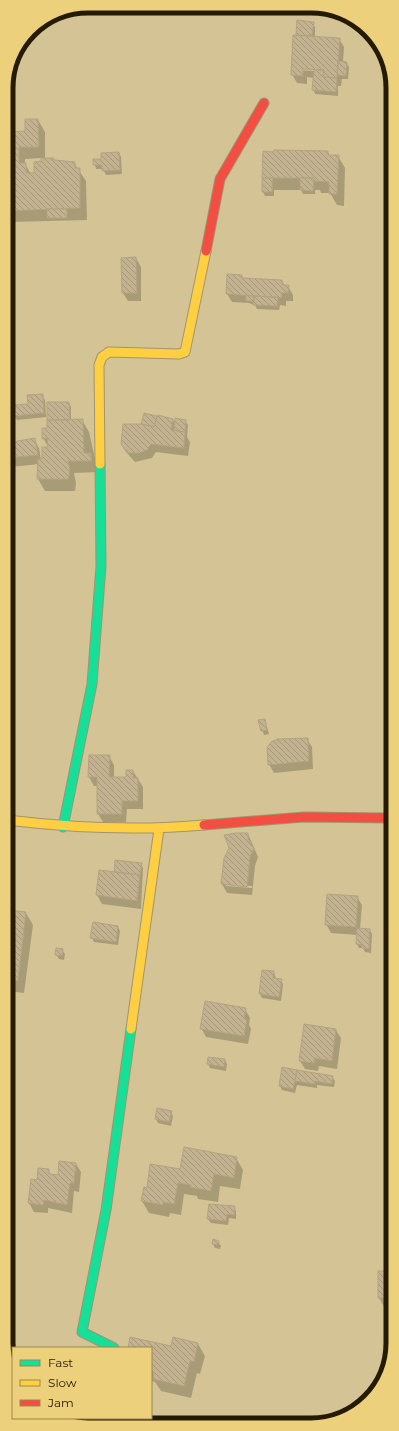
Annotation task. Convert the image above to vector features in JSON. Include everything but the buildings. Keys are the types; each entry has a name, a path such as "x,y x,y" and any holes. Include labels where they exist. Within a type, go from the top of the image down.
{"street":[{"path":"63,827 92,684 101,566 99,365 102,357 109,352 179,354 185,352 187,349 220,179 264,102"},
{"path":"13,821 63,827 159,830 304,817 386,818"},
{"path":"112,1347 82,1332 106,1210 159,830"}],"traffic: fast":[{"path":"63,827 92,684 101,566 100,464"},
{"path":"112,1347 82,1332 106,1210 131,1029"}],"traffic: slow":[{"path":"100,464 99,365 102,357 109,352 179,354 185,352 206,251"},
{"path":"13,821 106,828 155,828 204,825"},
{"path":"131,1029 159,829"}],"traffic: jam":[{"path":"206,251 220,179 264,103"},
{"path":"204,825 304,817 386,818"}]}
